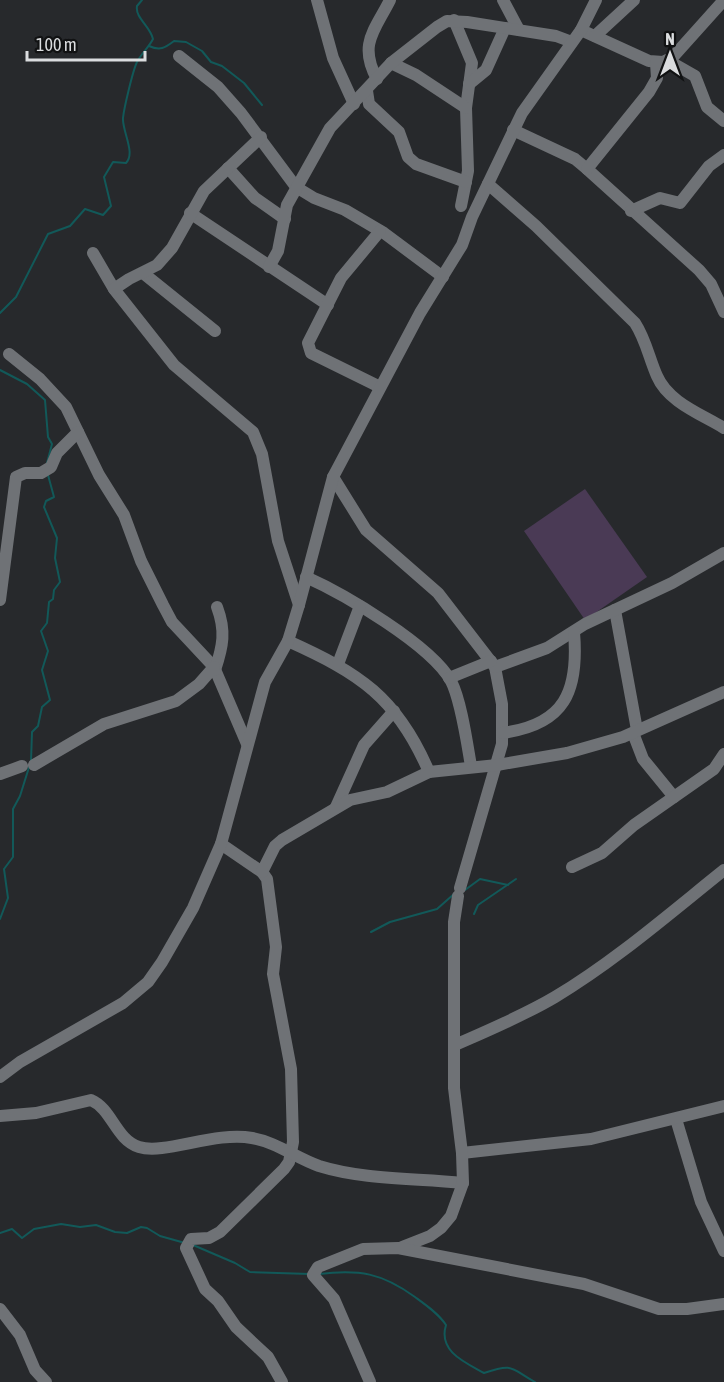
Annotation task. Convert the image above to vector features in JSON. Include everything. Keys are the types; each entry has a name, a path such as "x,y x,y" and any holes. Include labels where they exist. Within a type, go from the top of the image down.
{"street":[{"path":"317,0 333,58 354,104"},
{"path":"377,79 370,65 371,33 390,0"},
{"path":"503,0 519,30"},
{"path":"0,1077 20,1062 123,1003 148,982 188,917 221,844 265,682 288,641 333,477 380,387 462,245 513,130 581,30 596,0"},
{"path":"595,36 634,0"},
{"path":"587,169 649,92 657,78 662,61 724,0"},
{"path":"269,267 278,251 287,206 330,128 391,63 437,27 454,20 556,36 572,42"},
{"path":"454,20 472,60 466,108 469,151 461,206"},
{"path":"469,84 486,70 505,28"},
{"path":"581,30 695,76 707,107 724,122"},
{"path":"179,56 218,87 261,137 296,187 314,198 345,210 380,231 423,259 443,277"},
{"path":"391,63 416,75 466,108"},
{"path":"367,91 369,104 399,132 408,158 416,164 466,182"},
{"path":"513,130 575,159 587,169 703,275 724,312"},
{"path":"114,289 157,265 172,248 204,190 261,137"},
{"path":"631,211 660,198 680,203 709,166 724,155"},
{"path":"228,168 255,198 285,219"},
{"path":"488,184 536,226 635,323 644,338 657,378 672,396 724,428"},
{"path":"190,213 328,305"},
{"path":"380,231 341,278 308,343 311,353 380,387"},
{"path":"93,253 114,289 174,365 253,432 259,443 278,541 299,605"},
{"path":"143,273 215,331"},
{"path":"9,354 55,393 66,407 99,475 124,515 141,561 172,622 215,669 247,744"},
{"path":"0,600 14,481 25,473 41,473 51,467 62,447 78,432"},
{"path":"333,477 366,530 438,593 493,664 502,704 502,733 497,765 459,892 454,922 454,1088 462,1153 463,1183 451,1216 430,1236 398,1248"},
{"path":"449,678 547,648 615,610 672,583 724,553"},
{"path":"306,577 334,589 360,606 428,656 449,678 455,690 471,766"},
{"path":"338,664 360,606"},
{"path":"0,774 28,766 104,724 176,701 199,684 215,669 223,648 224,630 217,607"},
{"path":"615,610 635,732 643,759 674,797"},
{"path":"502,733 539,723 566,701 575,662 574,632"},
{"path":"288,641 338,664 382,696 410,732 429,772"},
{"path":"262,872 275,846 350,800 387,792 429,772 497,765 567,753 635,732 724,692"},
{"path":"336,807 364,745 394,711"},
{"path":"572,867 602,854 634,825 714,769 724,754"},
{"path":"221,844 262,872 267,879 272,903 276,947 273,974 291,1069 295,1130 291,1153 284,1170 220,1232 209,1238 191,1239 186,1248 205,1289 218,1301 236,1327 268,1357 282,1382"},
{"path":"455,1045 521,1016 556,996 603,965 724,870"},
{"path":"0,1116 36,1113 91,1100 98,1104 127,1140 137,1147 152,1149 230,1136 252,1138 327,1168 463,1183"},
{"path":"462,1153 591,1139 724,1106"},
{"path":"676,1119 701,1202 724,1251"},
{"path":"430,1236 431,1252"},
{"path":"370,1382 334,1299 313,1272 318,1267 363,1249 398,1248 431,1252 584,1284 659,1309 687,1309 724,1304"},
{"path":"0,1309 20,1335 35,1370 46,1382"}],"shaded area":[{"path":"585,489 647,577 585,620 524,531"}],"waterway":[{"path":"0,313 16,297 48,234 70,226 85,209 103,215 111,206 104,177 113,162 126,163 129,159 130,154 123,123 125,106 137,62 153,39 138,14 137,6 142,0"},
{"path":"149,46 159,48 174,41 186,42 202,51 211,62 222,66 244,83 262,105"},
{"path":"0,370 27,384 45,400 48,437 52,444 47,463"},
{"path":"0,919 8,898 4,869 13,857 13,809 20,796 31,761 32,732 38,726 42,707 50,700 42,670 48,651 41,631 47,623 49,602 53,599 54,590 60,582 55,558 57,538 44,507 46,501 54,497 48,475"},
{"path":"465,890 480,879 508,885"},
{"path":"474,914 478,905 516,879"},
{"path":"371,932 390,922 437,909 454,894"},
{"path":"0,1233 12,1229 22,1238 34,1229 61,1224 80,1227 96,1225 115,1232 127,1233 141,1227 160,1236 185,1243"},
{"path":"193,1245 250,1272 310,1274"},
{"path":"319,1274 358,1273 392,1283 415,1297 440,1317 446,1325 445,1334 449,1349 461,1360 484,1373 501,1368 511,1368 535,1382"}]}
